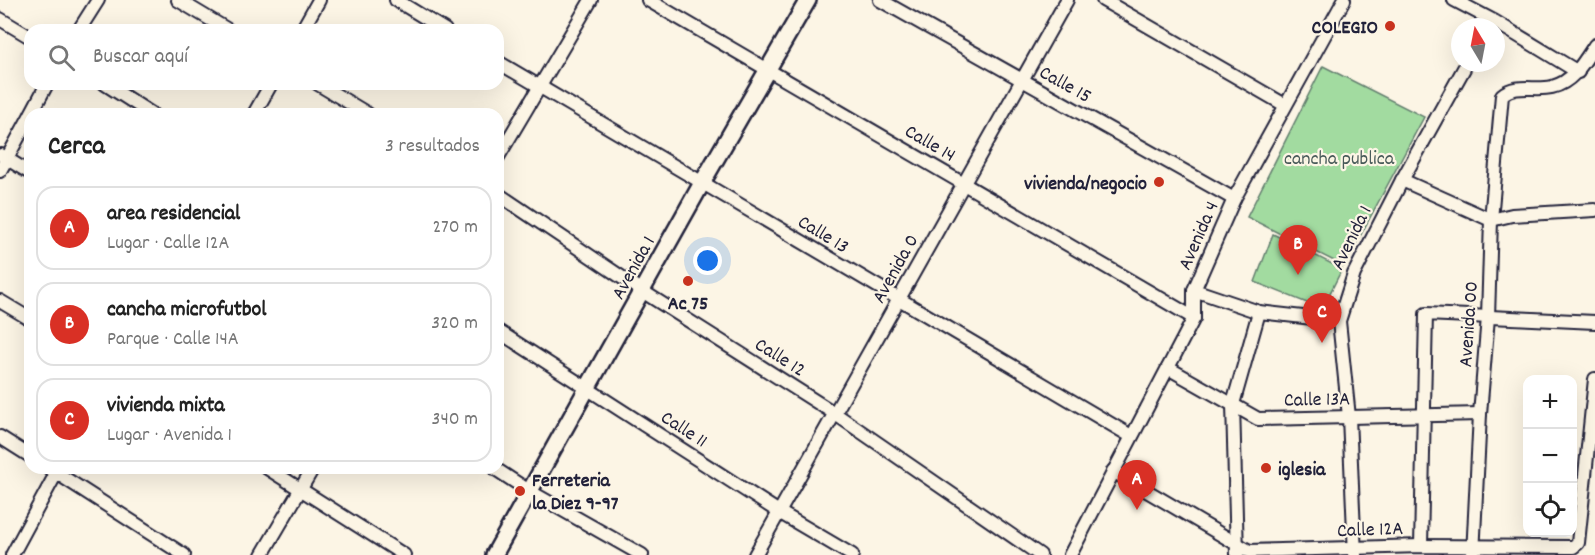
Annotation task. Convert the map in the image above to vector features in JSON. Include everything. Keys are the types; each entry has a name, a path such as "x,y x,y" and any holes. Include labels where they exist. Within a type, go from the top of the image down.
{"street":[{"path":"83,24 98,0"},
{"path":"178,0 218,24"},
{"path":"305,24 318,0"},
{"path":"396,0 436,24"},
{"path":"504,147 591,0"},
{"name":"Calle 14","path":"648,0 1194,318"},
{"name":"Avenida 1","path":"494,555 702,183 808,0"},
{"name":"Calle 15","path":"880,0 1234,199"},
{"name":"Avenida 0","path":"755,555 1067,0"},
{"path":"1103,0 1285,105"},
{"name":"Avenida 4","path":"1070,555 1194,318 1194,290 1234,199 1344,0"},
{"path":"1455,0 1483,18"},
{"path":"0,19 24,33"},
{"path":"1505,31 1578,72 1595,45"},
{"name":"Calle 13","path":"504,66 1131,436"},
{"name":"Avenida 1","path":"1355,552 1349,417 1339,321 1354,274 1402,180 1462,72"},
{"name":"Avenida 00","path":"1473,551 1488,317 1491,220 1502,95 1512,88 1553,87 1578,72"},
{"path":"34,108 44,90"},
{"path":"114,90 143,108"},
{"path":"257,108 268,90"},
{"path":"328,90 358,108"},
{"path":"0,171 3,156 24,124"},
{"path":"3,156 24,169"},
{"path":"1402,180 1491,220 1512,214 1595,210"},
{"name":"Calle 12","path":"504,198 642,291 834,413 1040,555"},
{"path":"1194,290 1259,312 1339,321"},
{"path":"0,301 24,315"},
{"path":"1237,549 1233,404 1259,312"},
{"path":"1421,546 1426,314 1595,322"},
{"name":"Calle 11","path":"504,336 779,512 852,555"},
{"name":"Calle 13A","path":"1168,368 1258,418 1480,414"},
{"name":"Calle 12A","path":"1113,471 1237,549 1257,552 1355,552 1421,546 1473,551 1567,547 1578,543 1595,379"},
{"path":"0,437 24,452"},
{"path":"12,555 53,474"},
{"path":"61,474 184,555"},
{"path":"276,474 404,555"},
{"path":"262,555 309,474"},
{"path":"503,474 642,555"}],"green space":[{"name":"cancha publica","path":"1323,66 1424,117 1344,266 1247,217"},
{"path":"1273,234 1342,269 1322,309 1255,282"}],"place":[{"name":"COLEGIO","path":"1390,26"},
{"name":"vivienda/negocio","path":"1159,182"},
{"name":"cancha microfutbol","path":"1298,275"},
{"name":"Ac 75","path":"688,281"},
{"name":"vivienda mixta","path":"1322,343"},
{"name":"iglesia","path":"1266,468"},
{"name":"Ferreteria la Diez 9-97","path":"520,491"},
{"name":"area residencial","path":"1137,510"}]}
